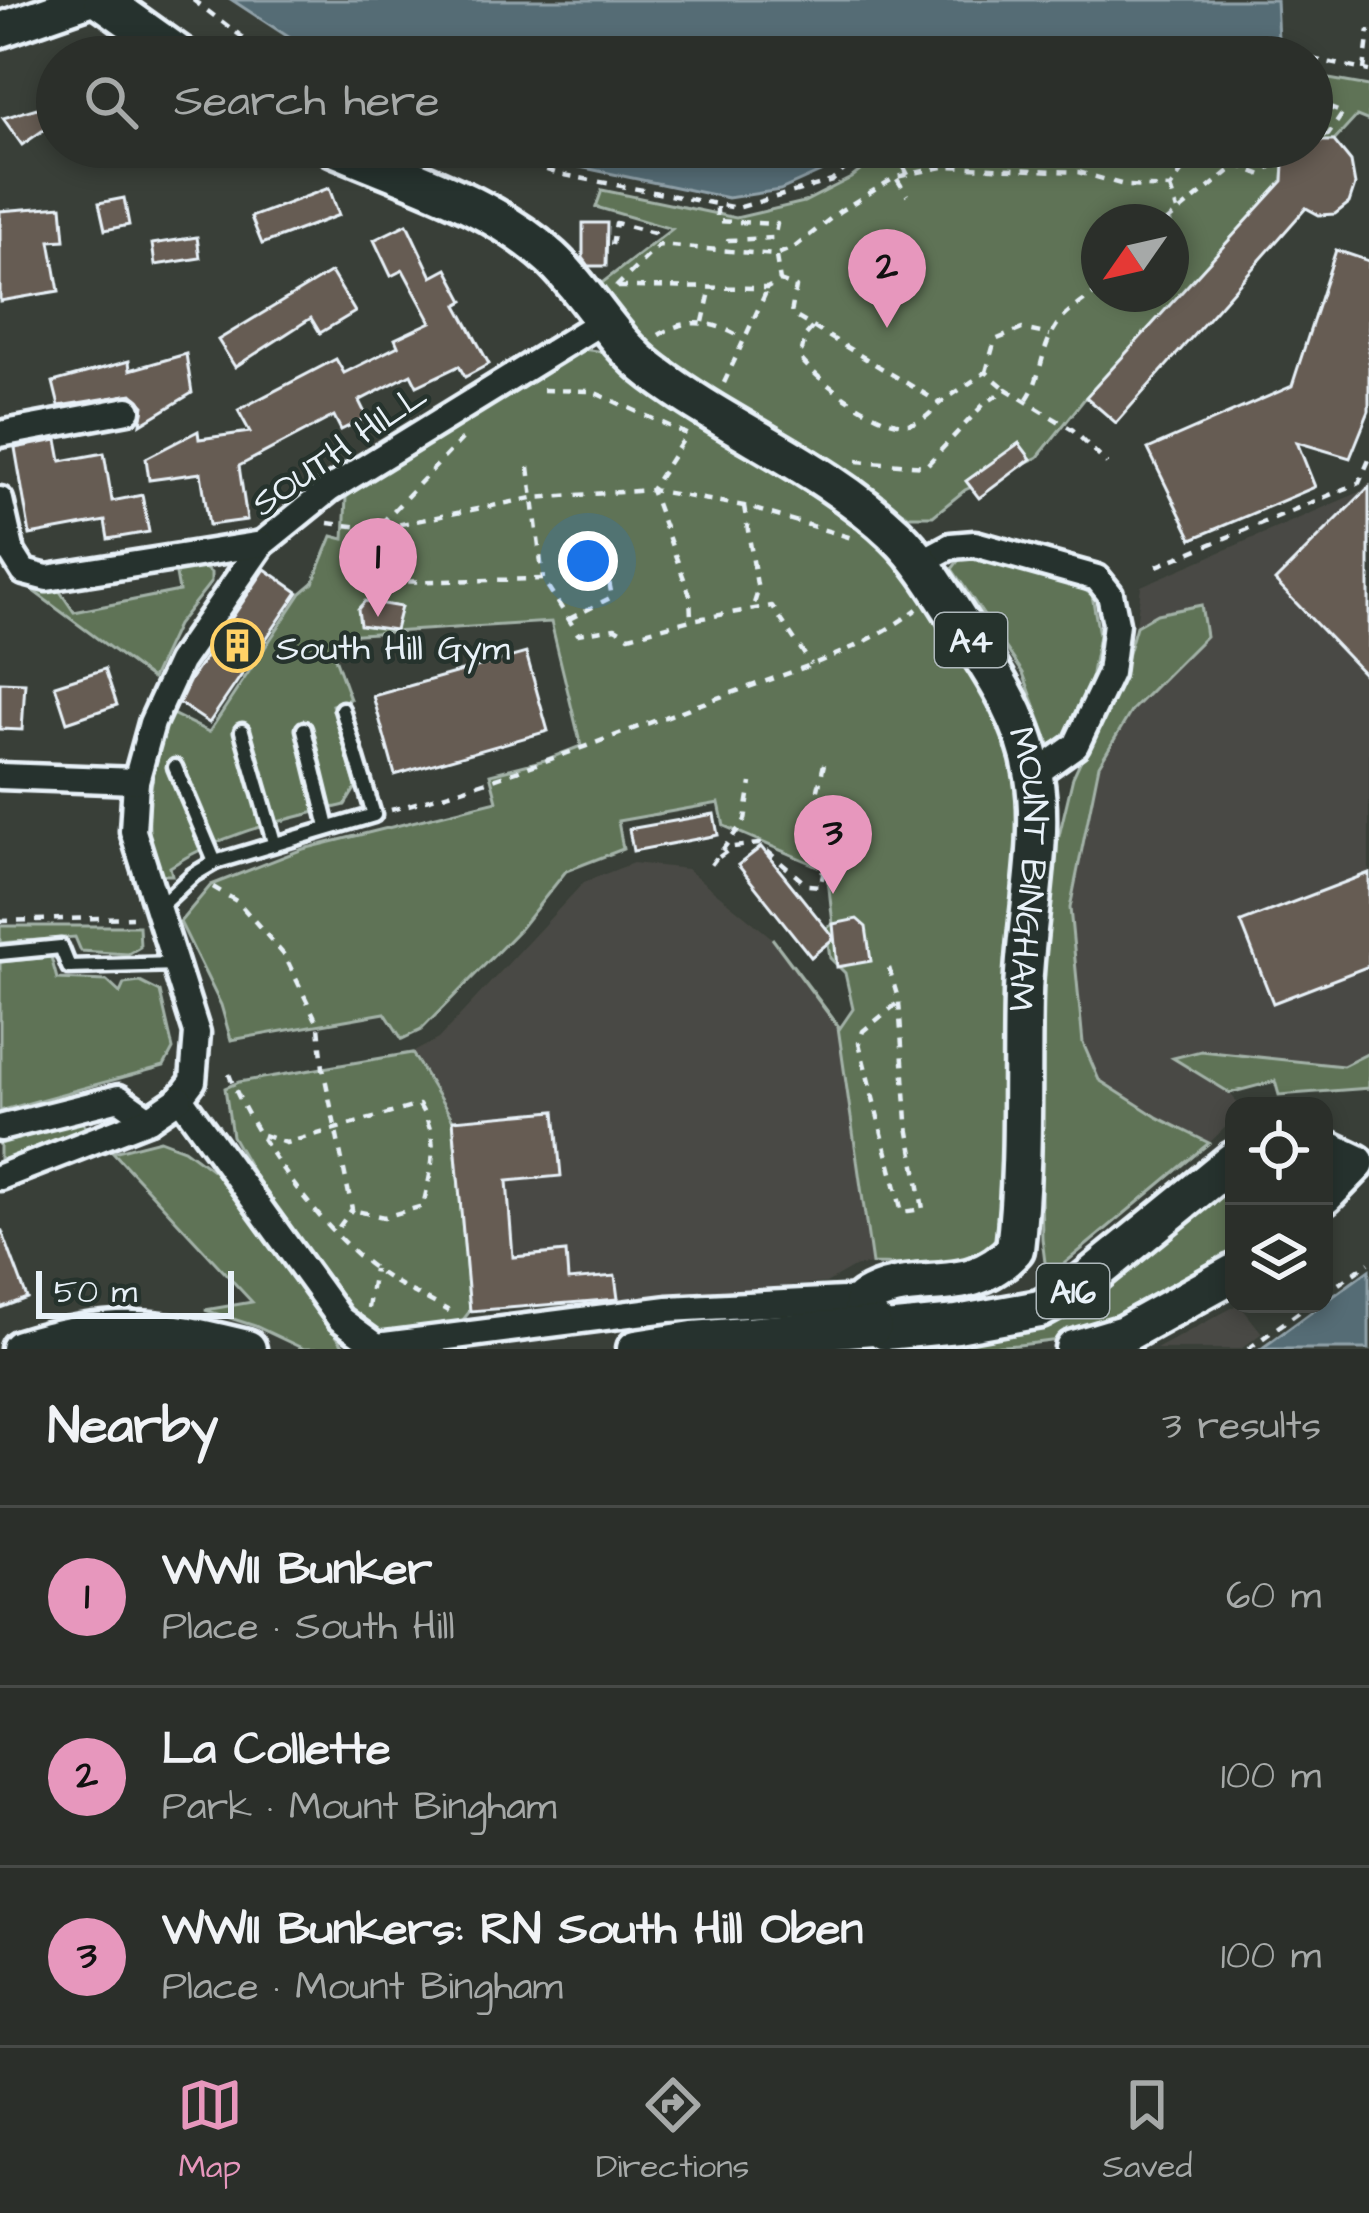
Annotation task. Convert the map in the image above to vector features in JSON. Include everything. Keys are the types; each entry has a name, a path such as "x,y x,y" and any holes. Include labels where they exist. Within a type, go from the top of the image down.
{"main road":[{"path":"0,30 86,0"},
{"path":"102,0 153,36"},
{"name":"MOUNT BINGHAM","path":"384,168 490,213 528,237 612,313 652,372 828,482 909,549 998,682 1022,729 1037,809 1023,965 1015,1250 985,1276 880,1289 868,1312"},
{"name":"A16","path":"868,1312 885,1331 1040,1309 1073,1291 1225,1167"},
{"name":"A16","path":"1074,1349 1124,1334 1225,1278"},
{"name":"A4","path":"636,1349 693,1340 830,1332 868,1312"},
{"path":"20,1349 109,1328 170,1330 247,1349"}],"street":[{"name":"SOUTH HILL","path":"180,1097 194,1081 197,1034 133,831 136,781 152,723 180,662 262,544 330,489 612,313"},
{"path":"0,434 128,410"},
{"path":"0,500 12,553 24,572 47,578 262,544"},
{"path":"909,549 975,544 1097,578 1111,594 1116,623 1110,673 1076,745 1034,776"},
{"path":"0,776 136,781"},
{"path":"0,1177 149,1119 180,1097 340,1319 377,1346 668,1310 868,1312"},
{"path":"0,1128 119,1098 149,1119"}],"lane":[{"path":"156,910 214,862 374,815 342,709"},
{"path":"304,729 328,827"},
{"path":"242,731 274,842"},
{"path":"175,766 214,862"},
{"path":"0,952 61,946 69,967 178,964"}],"path":[{"path":"193,0 241,36"},
{"path":"1333,63 1366,70 1369,30"},
{"path":"541,168 736,208 832,181 846,168"},
{"path":"904,168 908,175"},
{"path":"659,245 776,255 795,247 840,211 896,177 938,168"},
{"path":"991,168 1078,172 1128,186 1170,188"},
{"path":"1170,188 1184,168"},
{"path":"1189,206 1234,168"},
{"path":"896,177 907,194"},
{"path":"1170,188 1175,204"},
{"path":"717,207 717,220 776,224 774,238 728,240 727,252"},
{"path":"612,245 616,223 654,233 659,245"},
{"path":"616,287 659,245"},
{"path":"776,255 780,281"},
{"path":"612,313 608,288 767,288 780,281 796,287 791,314 940,403"},
{"path":"703,322 711,286"},
{"path":"723,386 767,288"},
{"path":"1027,400 1039,381 1042,357 1056,324 1081,304"},
{"path":"655,338 672,327 715,322 743,338"},
{"path":"812,328 800,358 817,379 904,425 922,421 986,372 995,340 1022,329 1051,335"},
{"path":"986,372 1073,430 1107,464"},
{"path":"828,482 842,460 926,466 983,405 1006,389"},
{"path":"529,390 591,391 687,434 651,490"},
{"path":"468,402 478,422 376,530 361,558 371,575 386,582 543,579"},
{"path":"1157,566 1359,483 1369,460"},
{"path":"529,467 543,579 578,634 616,628 629,636 772,606 811,664"},
{"path":"651,490 690,595 691,620"},
{"path":"300,514 344,528 376,530 532,498 651,490 744,506 861,541 909,549"},
{"path":"744,506 758,591 752,609"},
{"path":"569,619 611,597 602,544"},
{"path":"374,815 459,792 811,664 890,630 913,612"},
{"path":"719,857 733,848 759,844 807,885 820,886 818,794 824,764"},
{"path":"711,865 745,820 751,783"},
{"path":"193,875 238,902 286,956 319,1026 352,1209 336,1231"},
{"path":"0,921 138,916 156,910"},
{"path":"889,968 899,1002 907,1121 922,1209 902,1212 859,1043 863,1031 899,1002"},
{"path":"229,1074 281,1166 336,1231 374,1269 484,1333"},
{"path":"263,1135 286,1143 419,1105 434,1128 423,1206 383,1216 352,1209"},
{"path":"1333,1288 1369,1263"},
{"path":"360,1337 374,1269"},
{"path":"1248,1349 1298,1313"}],"shaded area":[{"path":"1369,482 1369,1053 1343,1066 1201,1051 1174,1059 1233,1097 1225,1097 1225,1128 1203,1149 1068,1125 1042,928 1073,777 1123,670 1141,586 1360,492"},
{"path":"633,863 687,869 772,938 838,1027 872,1264 854,1267 826,1283 470,1311 453,1120 412,1053 438,1039 584,882"},
{"path":"1225,1312 1246,1313 1262,1333 1241,1349 1156,1349"}],"green space":[{"path":"1333,80 1369,86 1369,121 1357,116 1334,141"},
{"path":"864,168 1284,168 1283,181 1189,284 1189,204 1081,204 1081,312 1164,312 1038,457 965,490 933,516 910,516 772,437 643,347 594,289 672,229 596,207 602,190 736,218 804,202"},
{"path":"581,349 605,352 716,434 854,512 913,575 1009,739 1021,794 1002,1201 996,1236 982,1255 936,1265 872,1264 838,1027 772,938 840,1028 853,1009 845,973 830,958 826,928 833,924 827,870 724,826 719,803 618,821 623,849 566,871 520,929 421,1030 402,1039 385,1013 231,1040 221,1005 180,922 211,885 303,849 497,801 490,774 581,746 551,622 344,635 334,655 350,699 332,705 356,787 345,805 233,836 170,867 172,875 158,875 149,813 168,712 209,732 301,593 313,583 332,536 344,539 346,497 408,450"},
{"path":"980,554 1069,579 1092,595 1099,635 1086,706 1069,737 1050,746 1023,673 952,569 961,557"},
{"path":"198,563 211,573 211,582 177,625 152,679 17,579 59,590 74,612 179,591 175,569"},
{"path":"1201,605 1206,636 1132,710 1099,765 1070,908 1083,1043 1099,1080 1209,1143 1047,1278 1039,1098 1042,928 1049,878 1073,777 1123,670 1136,626 1157,614"},
{"path":"0,926 139,926 140,947 128,954 81,951 75,937 0,943"},
{"path":"51,957 57,979 107,981 120,993 124,984 140,982 160,992 173,1049 164,1066 0,1111 0,962"},
{"path":"1201,1051 1343,1066 1369,1053 1369,1088 1279,1095 1275,1081 1230,1093 1173,1058"},
{"path":"412,1053 453,1120 470,1311 459,1325 382,1334 345,1308 253,1173 232,1136 225,1088"},
{"path":"82,1120 86,1129 0,1164 0,1144"},
{"path":"160,1140 184,1149 215,1172 346,1349 304,1349 205,1310 252,1302 113,1152"},
{"path":"1225,1190 1225,1260 1126,1315 1058,1340 993,1347 882,1349 1051,1325 1094,1299"}],"water":[{"path":"232,0 1276,0 1278,36 287,36"},
{"path":"585,168 829,168 780,190 728,198"},
{"path":"1369,1270 1369,1349 1261,1349 1310,1313 1333,1313 1333,1296"}],"building":[{"path":"36,108 36,135 22,145 3,118"},
{"path":"1334,141 1351,162 1355,185 1349,203 1335,214 1319,215 1306,208 1116,423 1086,397 1164,312 1189,312 1189,284 1283,181 1284,168 1333,168"},
{"path":"329,188 339,215 262,244 251,217"},
{"path":"124,198 129,225 105,230 99,203"},
{"path":"62,206 65,240 50,241 59,291 0,301 0,211"},
{"path":"583,223 607,223 606,266 589,266 583,258"},
{"path":"407,224 432,277 447,269 464,301 457,305 489,364 465,377 459,366 417,386 411,374 359,401 367,417 341,430 334,416 239,466 247,520 209,525 201,473 149,480 146,458 198,431 199,439 250,432 238,410 336,359 344,373 398,346 395,339 431,322 403,270 391,276 374,240"},
{"path":"197,237 200,258 155,265 152,244"},
{"path":"1336,250 1369,261 1369,411 1350,458 1297,442 1315,487 1192,539 1148,449 1292,386"},
{"path":"331,272 355,312 320,333 311,318 235,367 218,340"},
{"path":"186,354 192,393 141,424 144,406 132,394 59,406 53,382 129,361 130,370"},
{"path":"57,440 61,461 104,453 112,501 142,495 149,532 108,539 105,521 30,535 15,448"},
{"path":"1019,443 1031,459 979,498 966,481"},
{"path":"1369,487 1369,679 1275,581"},
{"name":"South Hill Gym","path":"265,569 298,592 209,723 179,703"},
{"path":"365,601 401,607 395,630 360,625 358,609"},
{"path":"526,653 548,731 395,775 373,696"},
{"path":"105,669 117,705 67,722 55,685"},
{"path":"0,682 25,683 22,730 0,729"},
{"path":"841,809 849,823 843,832 836,881 828,881 821,810"},
{"path":"714,814 718,835 633,851 629,829"},
{"path":"761,847 834,938 811,957 738,865"},
{"path":"1369,873 1369,966 1273,1003 1241,922"},
{"path":"857,919 866,927 871,961 837,967 833,924"},
{"path":"555,1111 561,1176 507,1181 513,1257 566,1252 568,1280 615,1276 618,1299 470,1311 453,1120"},
{"path":"0,1232 27,1298 0,1308"}],"place":[{"name":"La Collette","path":"887,328"},
{"name":"WWII Bunker","path":"378,617"},
{"name":"South Hill Gym","path":"237,646"},
{"name":"WWII Bunkers: RN South Hill Oben","path":"833,894"}]}
